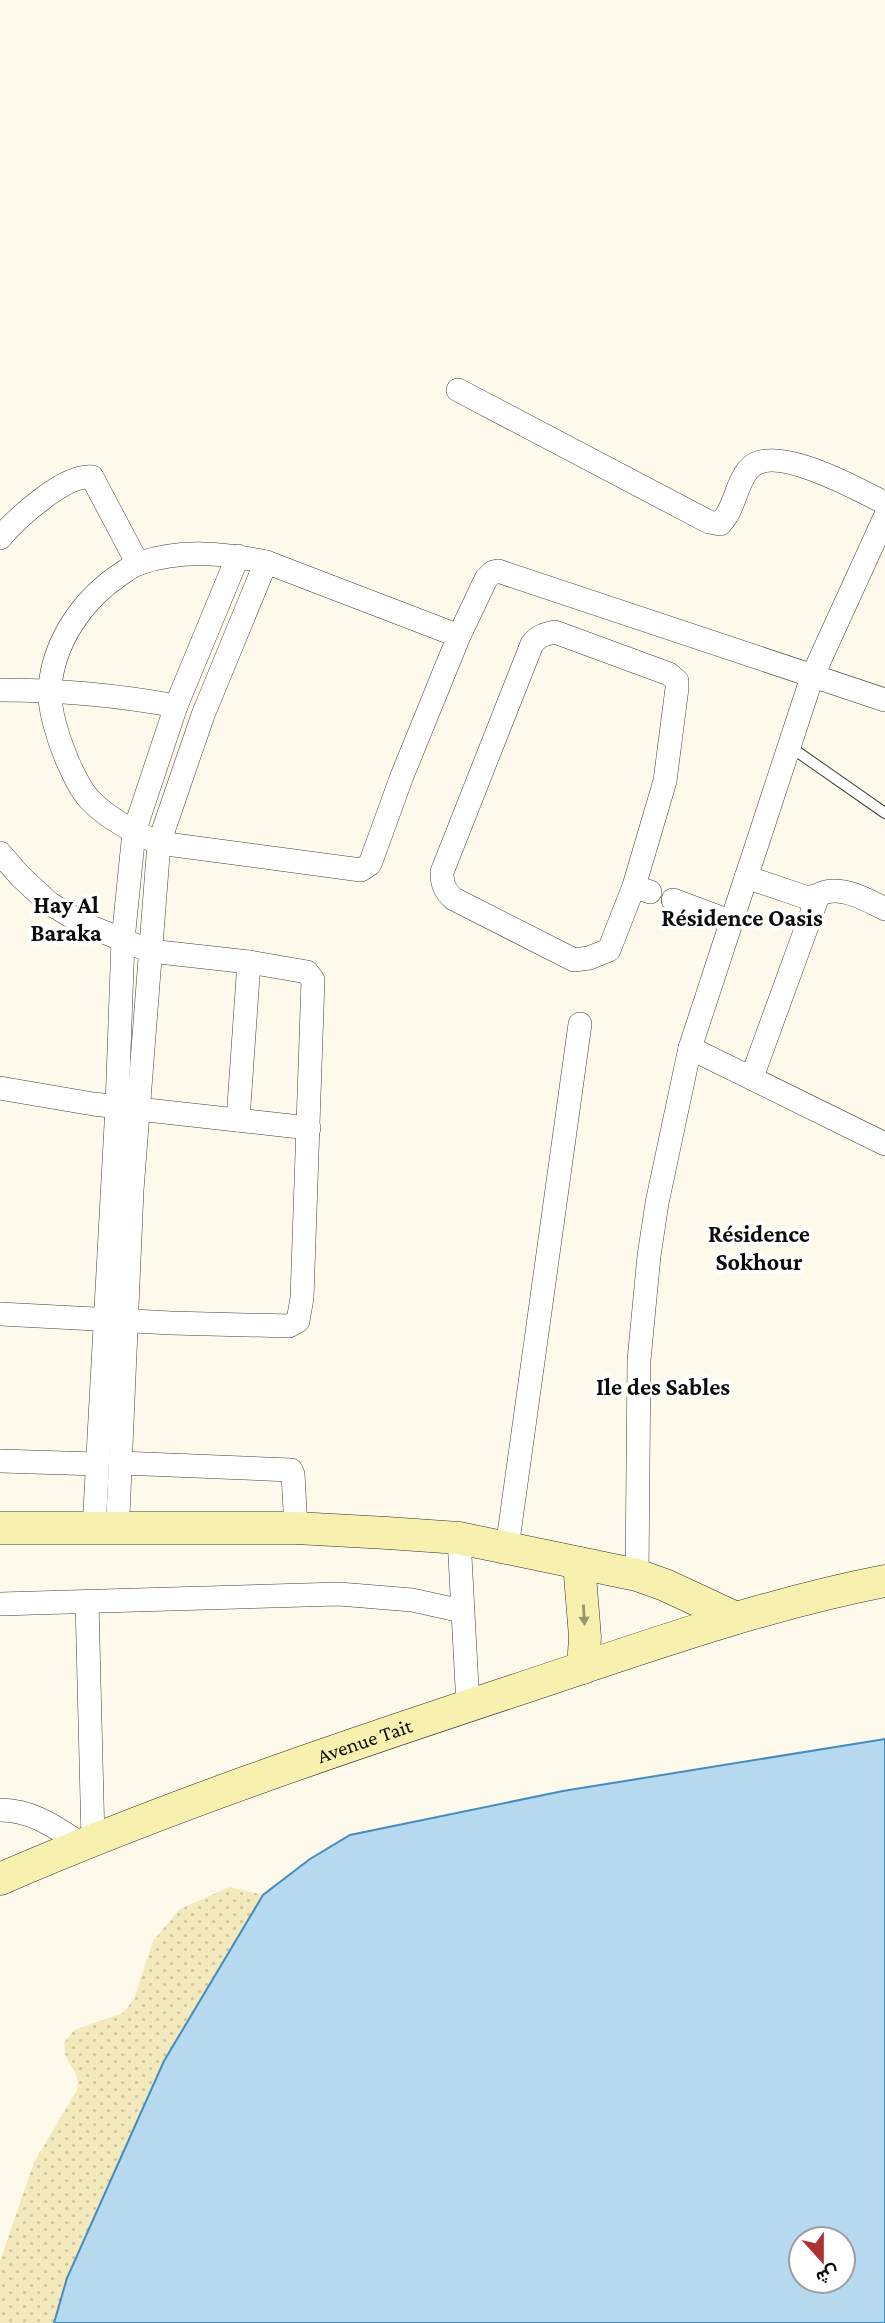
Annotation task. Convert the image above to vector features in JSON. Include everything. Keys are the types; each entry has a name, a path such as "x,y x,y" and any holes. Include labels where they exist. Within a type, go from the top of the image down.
{"street":[{"path":"458,390 709,522 720,524 727,517 748,470 759,462 774,460 814,469 885,503"},
{"path":"0,538 38,501 82,477 92,477 138,564"},
{"path":"638,1575 639,1360 648,1269 657,1203 691,1048 812,677 885,517"},
{"path":"459,636 266,562 204,552 178,555 138,564 109,582 86,602 68,630 54,661 49,690 55,725 74,776 89,800 134,832 159,843 356,870 366,868 459,636 486,579 493,572 498,571 885,700"},
{"path":"107,1529 97,1464 115,1319 127,1107 123,940 134,832 176,706 238,556"},
{"path":"127,1107 150,951 159,843 203,715 266,562"},
{"path":"555,632 669,674 677,681 664,781 642,889 609,950 589,958 574,960 454,900 442,883 442,872 537,637 555,632"},
{"path":"0,690 49,690 122,696 176,706"},
{"path":"0,853 50,904 82,923 150,951 249,962 307,972 312,977 302,1298 296,1324 289,1326 0,1314"},
{"path":"746,877 805,897 826,892 849,894 885,909"},
{"path":"752,1077 818,896"},
{"path":"673,900 732,922"},
{"path":"238,1120 249,962"},
{"path":"507,1548 579,1024"},
{"path":"691,1048 885,1144"},
{"path":"0,1088 36,1096 309,1128"},
{"path":"107,1529 118,1516 121,1463 115,1319"},
{"path":"0,1461 97,1464"},
{"path":"121,1463 290,1470 293,1474 296,1528"},
{"path":"0,1528 296,1528 460,1538 638,1575 736,1618"},
{"path":"460,1538 468,1706"},
{"path":"579,1563 585,1637 583,1668"},
{"name":"Avenue Tait","path":"0,1880 87,1841 213,1794 468,1706 736,1618 885,1581"},
{"path":"0,1604 339,1594 412,1600 462,1611"},
{"path":"0,1810 17,1810 87,1841 87,1602"}],"lane":[{"path":"789,746 885,813"}],"sand":[{"path":"230,1887 263,1895 164,2061 67,2278 54,2323 0,2323 0,2261 34,2162 77,2090 76,2075 65,2054 64,2043 74,2030 123,2013 134,1999 153,1941 180,1909"}],"water":[{"path":"885,1739 885,2323 54,2323 67,2278 164,2061 263,1895 310,1859 350,1835 563,1791"}],"district":[{"name":"Résidence Oasis","path":"742,918"},
{"name":"Hay Al Baraka","path":"66,919"},
{"name":"Résidence Sokhour","path":"759,1248"},
{"name":"Ile des Sables","path":"663,1387"}]}
